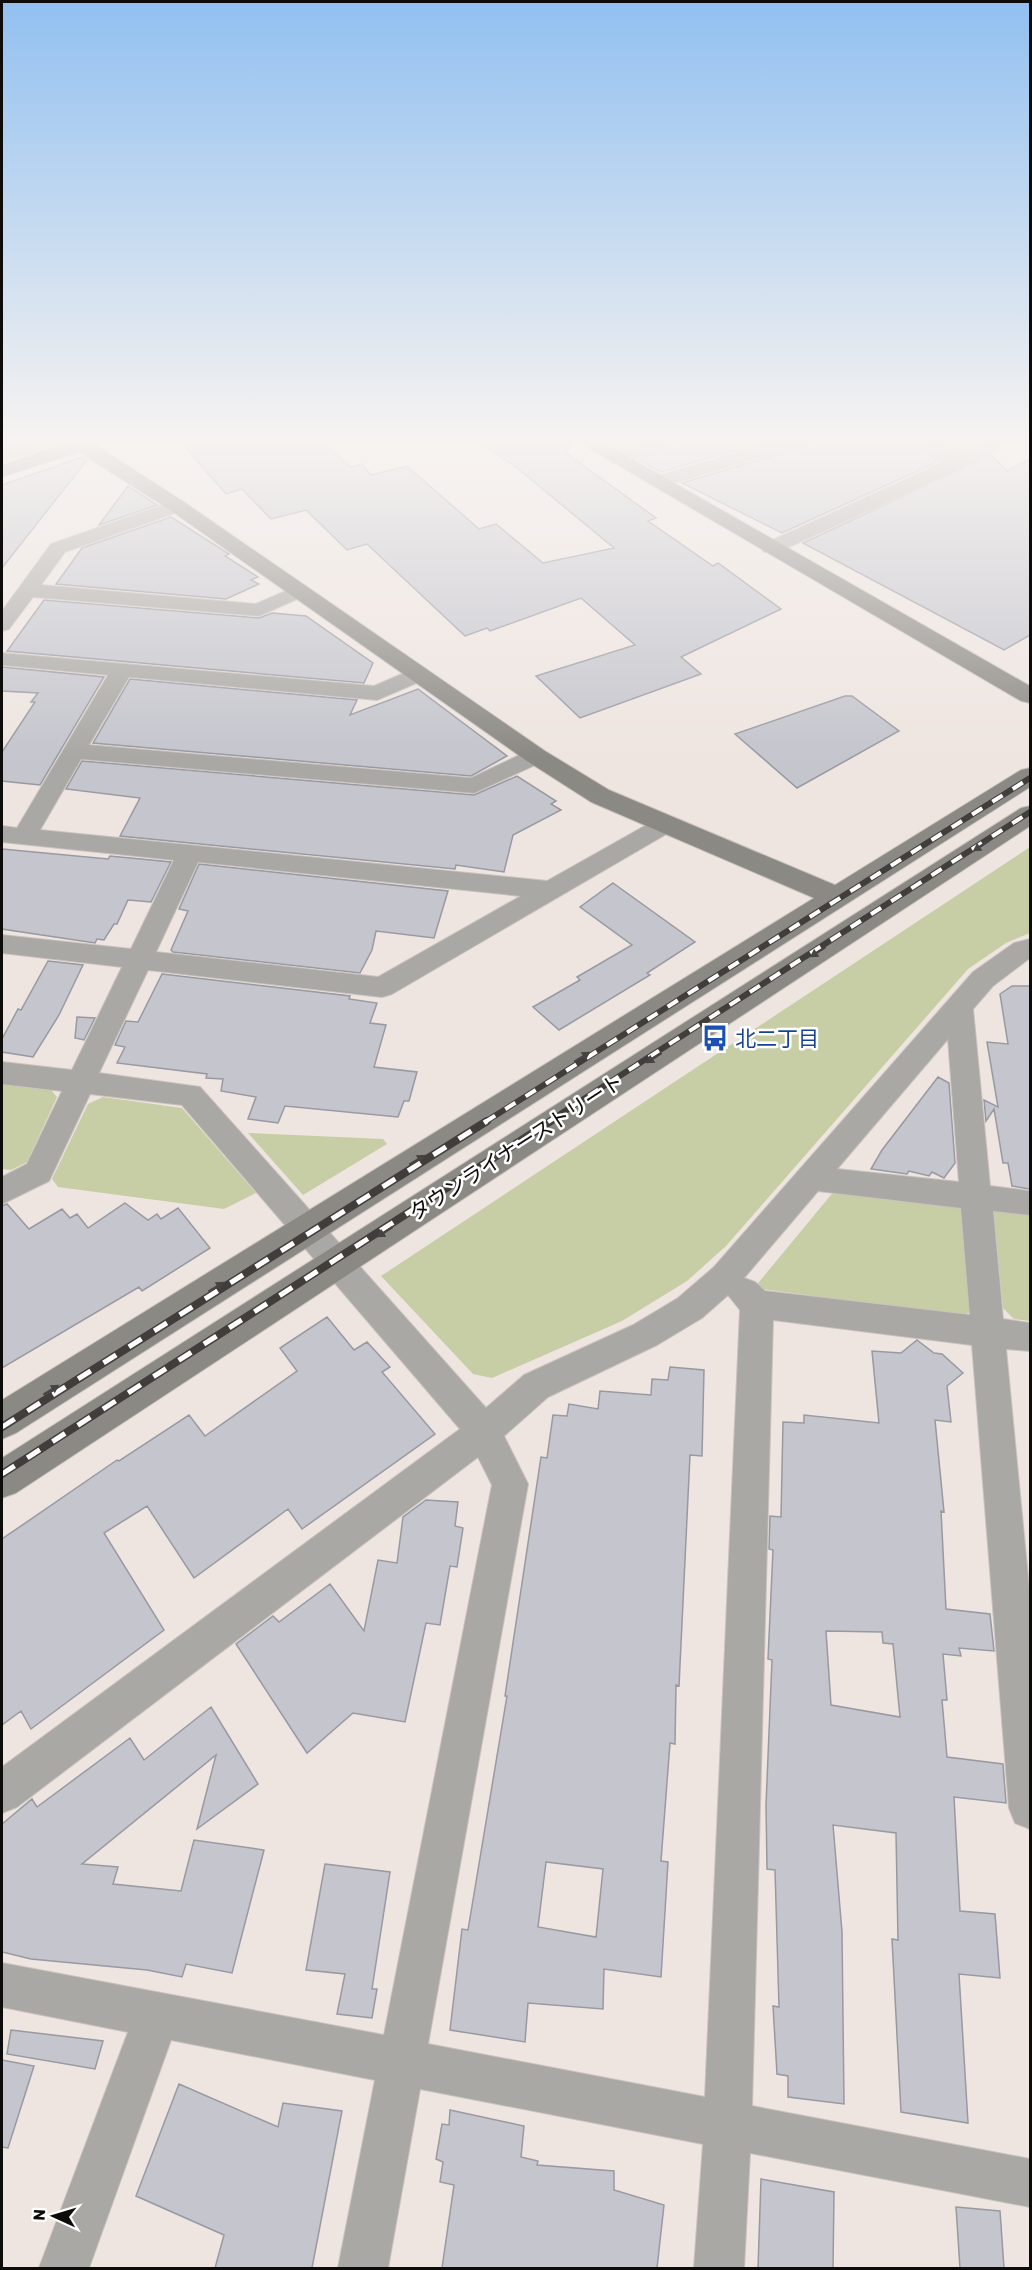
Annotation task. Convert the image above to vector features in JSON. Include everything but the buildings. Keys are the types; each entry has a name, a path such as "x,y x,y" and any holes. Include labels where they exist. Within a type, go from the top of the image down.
{"street":[{"path":"2,625 58,548 64,546"},
{"path":"234,546 536,756 600,796 836,897"},
{"path":"767,546 1030,696"},
{"path":"771,548 776,546"},
{"path":"27,590 259,610 299,591"},
{"path":"2,659 377,693 418,674"},
{"path":"13,835 74,751 122,670"},
{"path":"74,751 474,786 536,756"},
{"name":"タウンライナーストリート","path":"2,1421 1030,776"},
{"name":"タウンライナーストリート","path":"2,1480 1030,814"},
{"path":"2,944 382,987 666,824"},
{"path":"13,835 550,890"},
{"path":"2,1192 38,1172 190,853"},
{"path":"2,1792 484,1432 536,1386 645,1335 690,1308 725,1277 983,979 1023,950 1030,948"},
{"path":"959,1007 1030,1808"},
{"path":"2,1073 190,1095 484,1432 510,1484 363,2268"},
{"path":"810,1178 1030,1203"},
{"path":"725,1277 757,1304 1030,1337"},
{"path":"719,2268 728,2125 757,1304"},
{"path":"2,1985 158,2017 1030,2183"},
{"path":"64,2268 158,2017"}],"green space":[{"path":"1030,847 1030,933 1006,943 968,969 726,1246 687,1281 622,1321 492,1378 473,1374 381,1276"},
{"path":"2,1084 51,1090 57,1097 27,1162 11,1170 2,1169"},
{"path":"103,1097 182,1108 256,1193 224,1209 58,1187 52,1179 88,1104"},
{"path":"248,1133 383,1139 387,1144 303,1195"},
{"path":"835,1190 966,1204 974,1310 962,1316 754,1288"},
{"path":"993,1206 1030,1210 1030,1321 1014,1319 1003,1308"}],"railway":[{"path":"485,1122 1030,778"},
{"path":"548,1122 1030,812"},
{"path":"2,1427 487,1121"},
{"path":"2,1474 551,1121"}],"place":[{"name":"北二丁目","path":"715,1038"}]}
